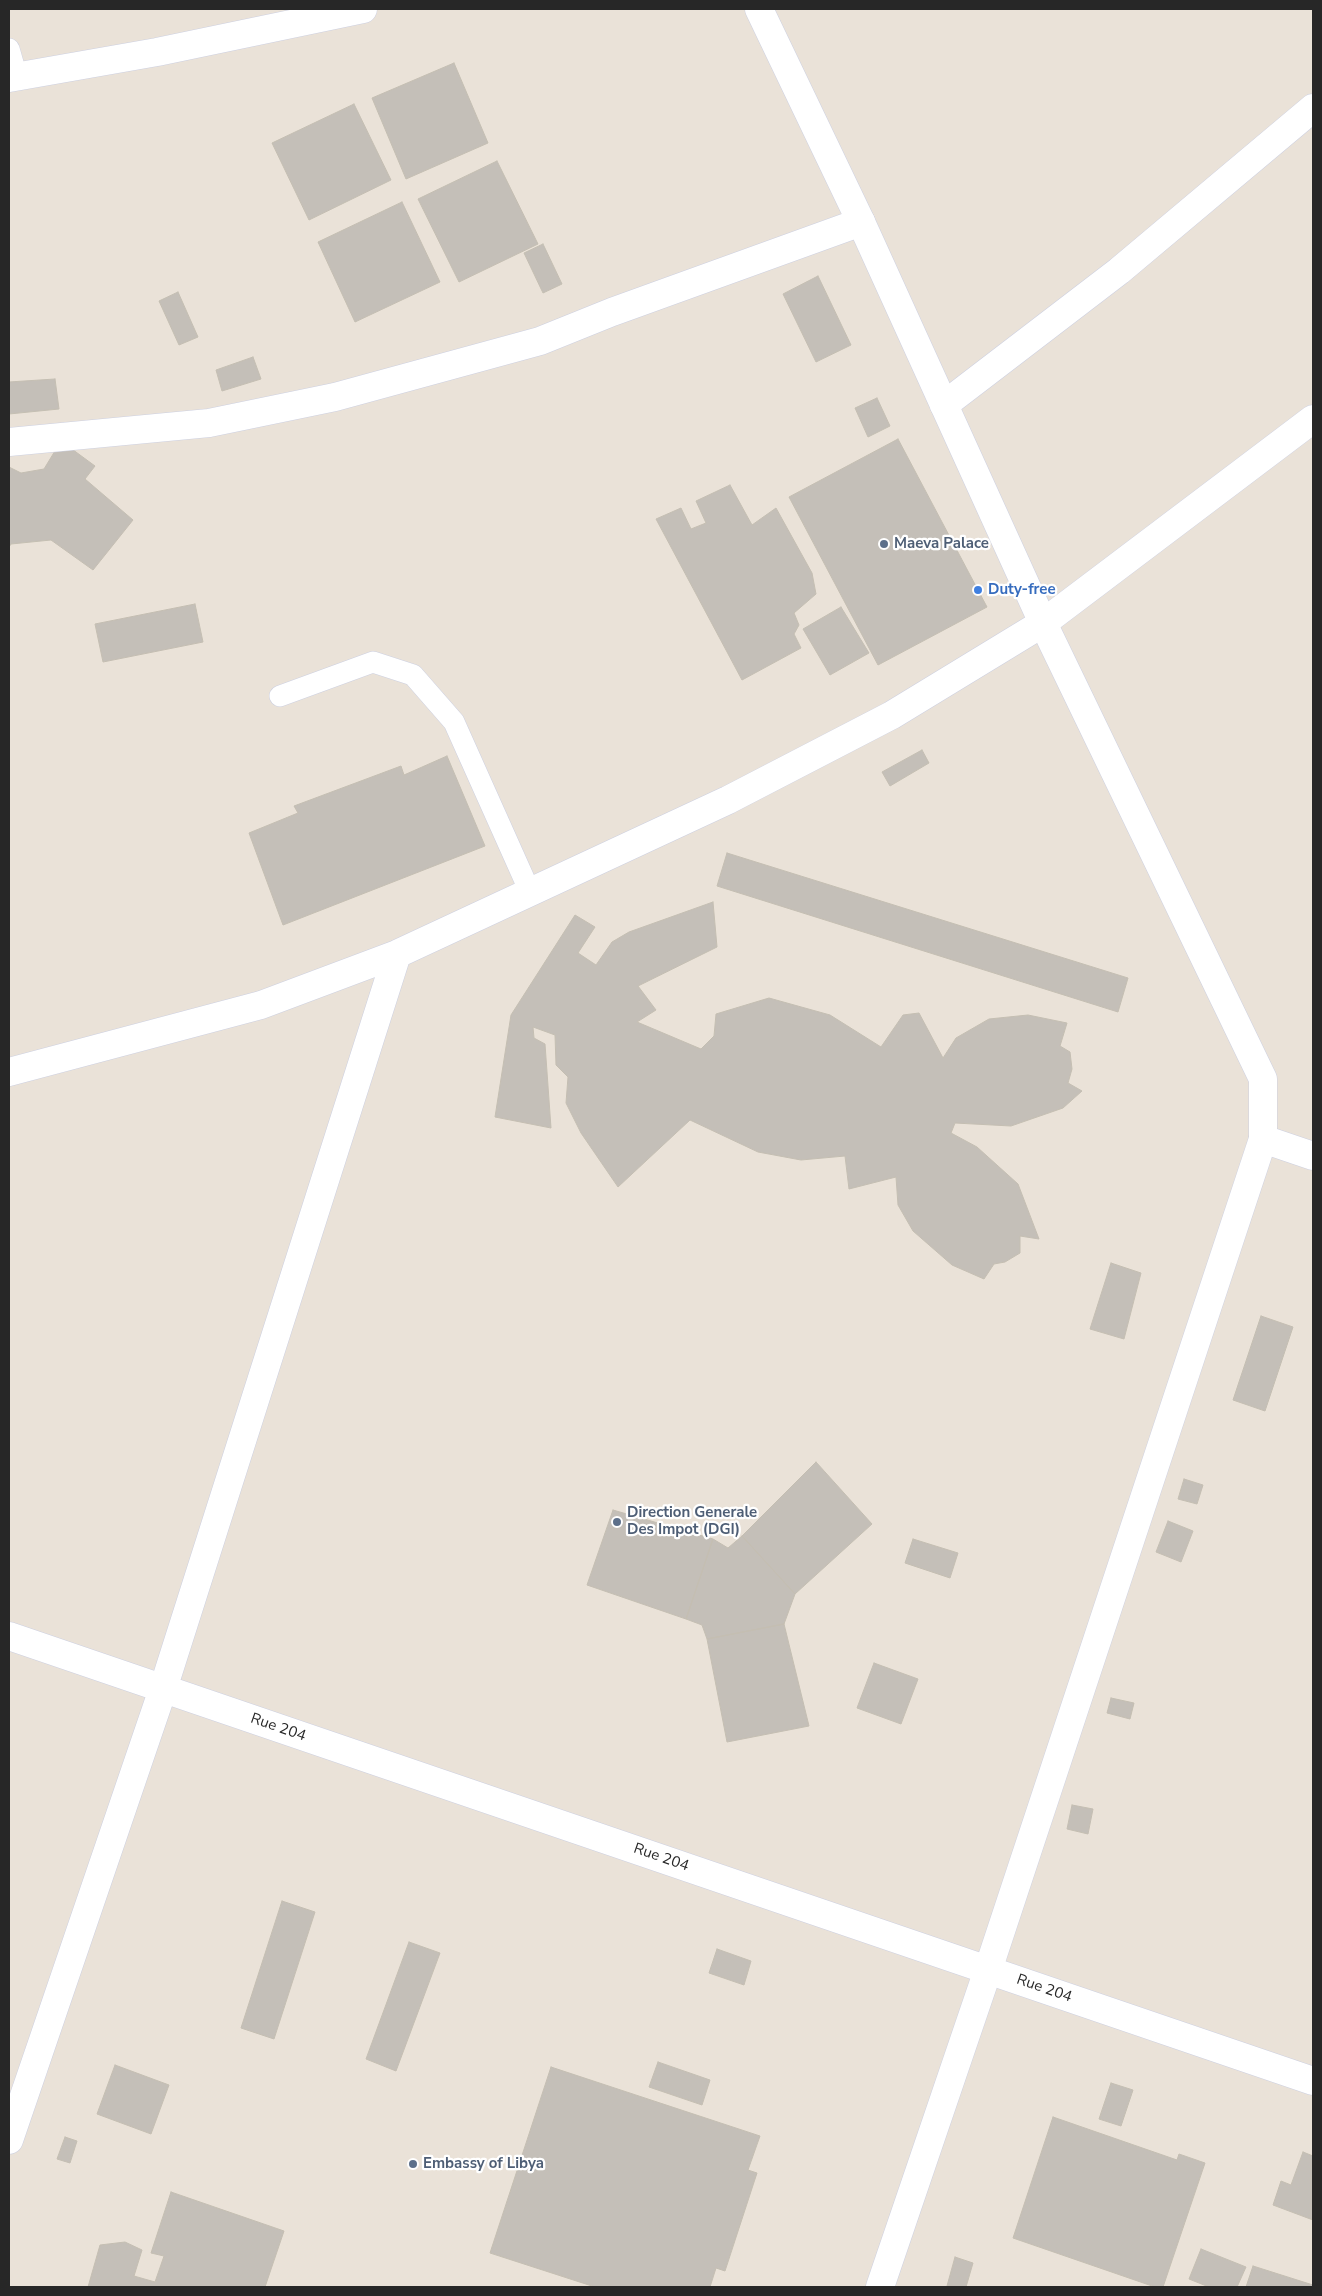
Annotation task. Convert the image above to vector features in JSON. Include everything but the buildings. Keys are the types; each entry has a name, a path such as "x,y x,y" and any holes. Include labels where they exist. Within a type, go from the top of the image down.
{"street":[{"path":"13,78 156,52 363,9"},
{"path":"759,9 861,222 1043,623 1263,1079 1263,1139 988,1970 880,2287"},
{"path":"944,405 1119,271 1313,108"},
{"path":"9,442 209,423 335,397 540,340 861,222"},
{"path":"9,1072 261,1005 397,954 728,800 892,715 1043,623 1313,419"},
{"path":"9,2140 163,1689 397,954"},
{"path":"1263,1139 1313,1156"},
{"name":"Rue 204","path":"9,1636 1313,2080"}],"lane":[{"path":"9,49 13,78"},
{"path":"280,696 373,662 413,675 454,722 530,892"}],"place":[{"name":"Maeva Palace","path":"884,544"},
{"name":"Duty-free","path":"978,590"},
{"name":"Direction Generale Des Impot (DGI)","path":"617,1522"},
{"name":"Embassy of Libya","path":"413,2164"}]}
